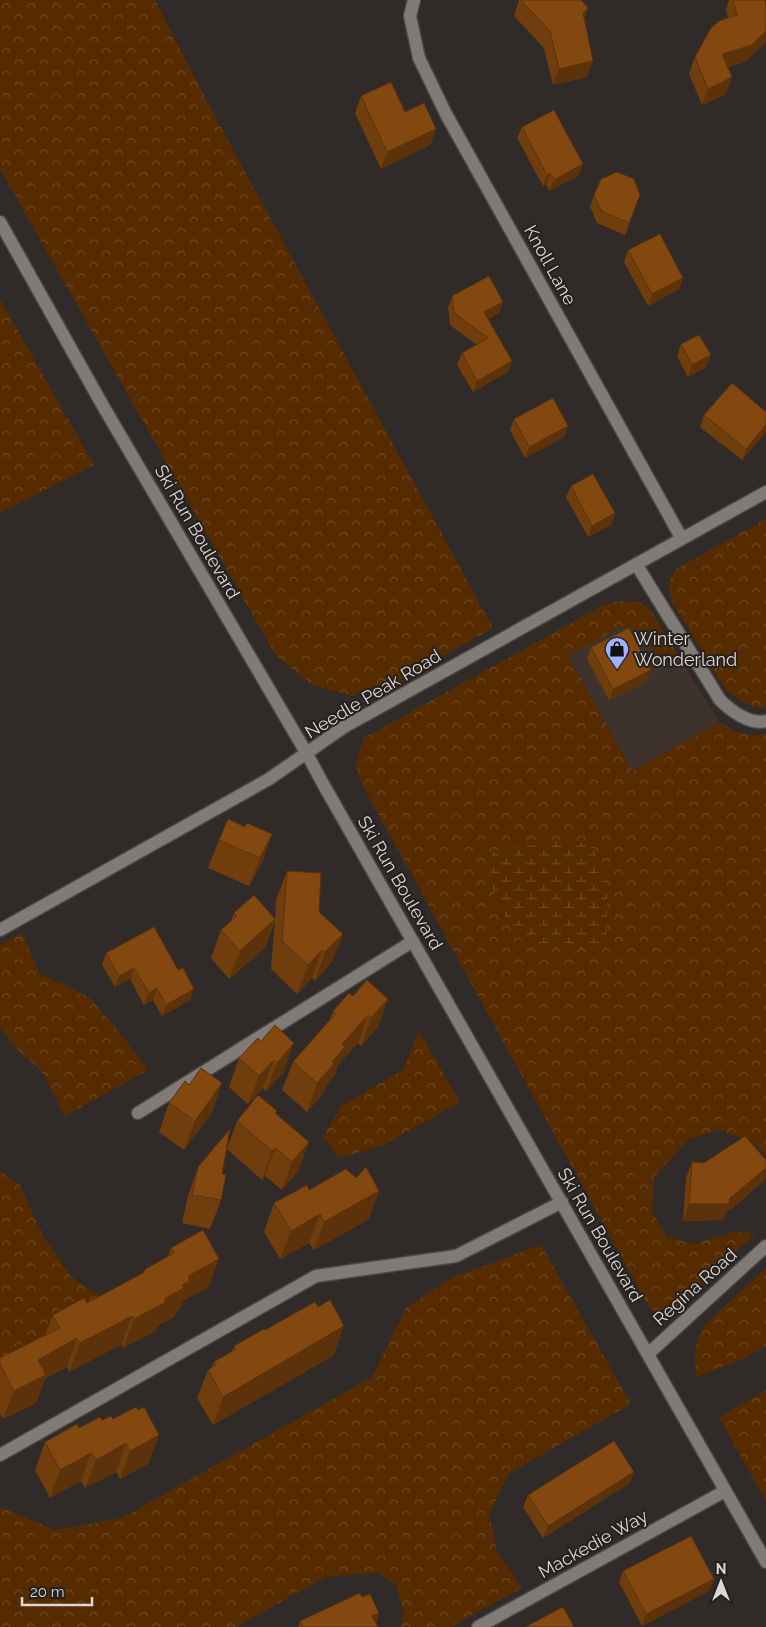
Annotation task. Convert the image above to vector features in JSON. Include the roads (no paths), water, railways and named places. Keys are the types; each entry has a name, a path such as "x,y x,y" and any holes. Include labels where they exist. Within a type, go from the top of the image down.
{"street":[{"name":"Knoll Lane","path":"414,0 410,16 419,58 446,114 682,539"},
{"name":"Ski Run Boulevard","path":"0,222 103,406 307,754 766,1562"},
{"name":"Needle Peak Road","path":"0,930 269,780 344,727 766,492"},
{"path":"636,564 720,700 735,714 761,722 766,721"},
{"path":"138,1113 413,941"},
{"path":"0,1455 316,1276 456,1256 562,1202"},
{"name":"Regina Road","path":"648,1354 766,1246"},
{"name":"Mackedie Way","path":"478,1627 725,1491"}],"place":[{"name":"Winter Wonderland","path":"617,670"}]}
